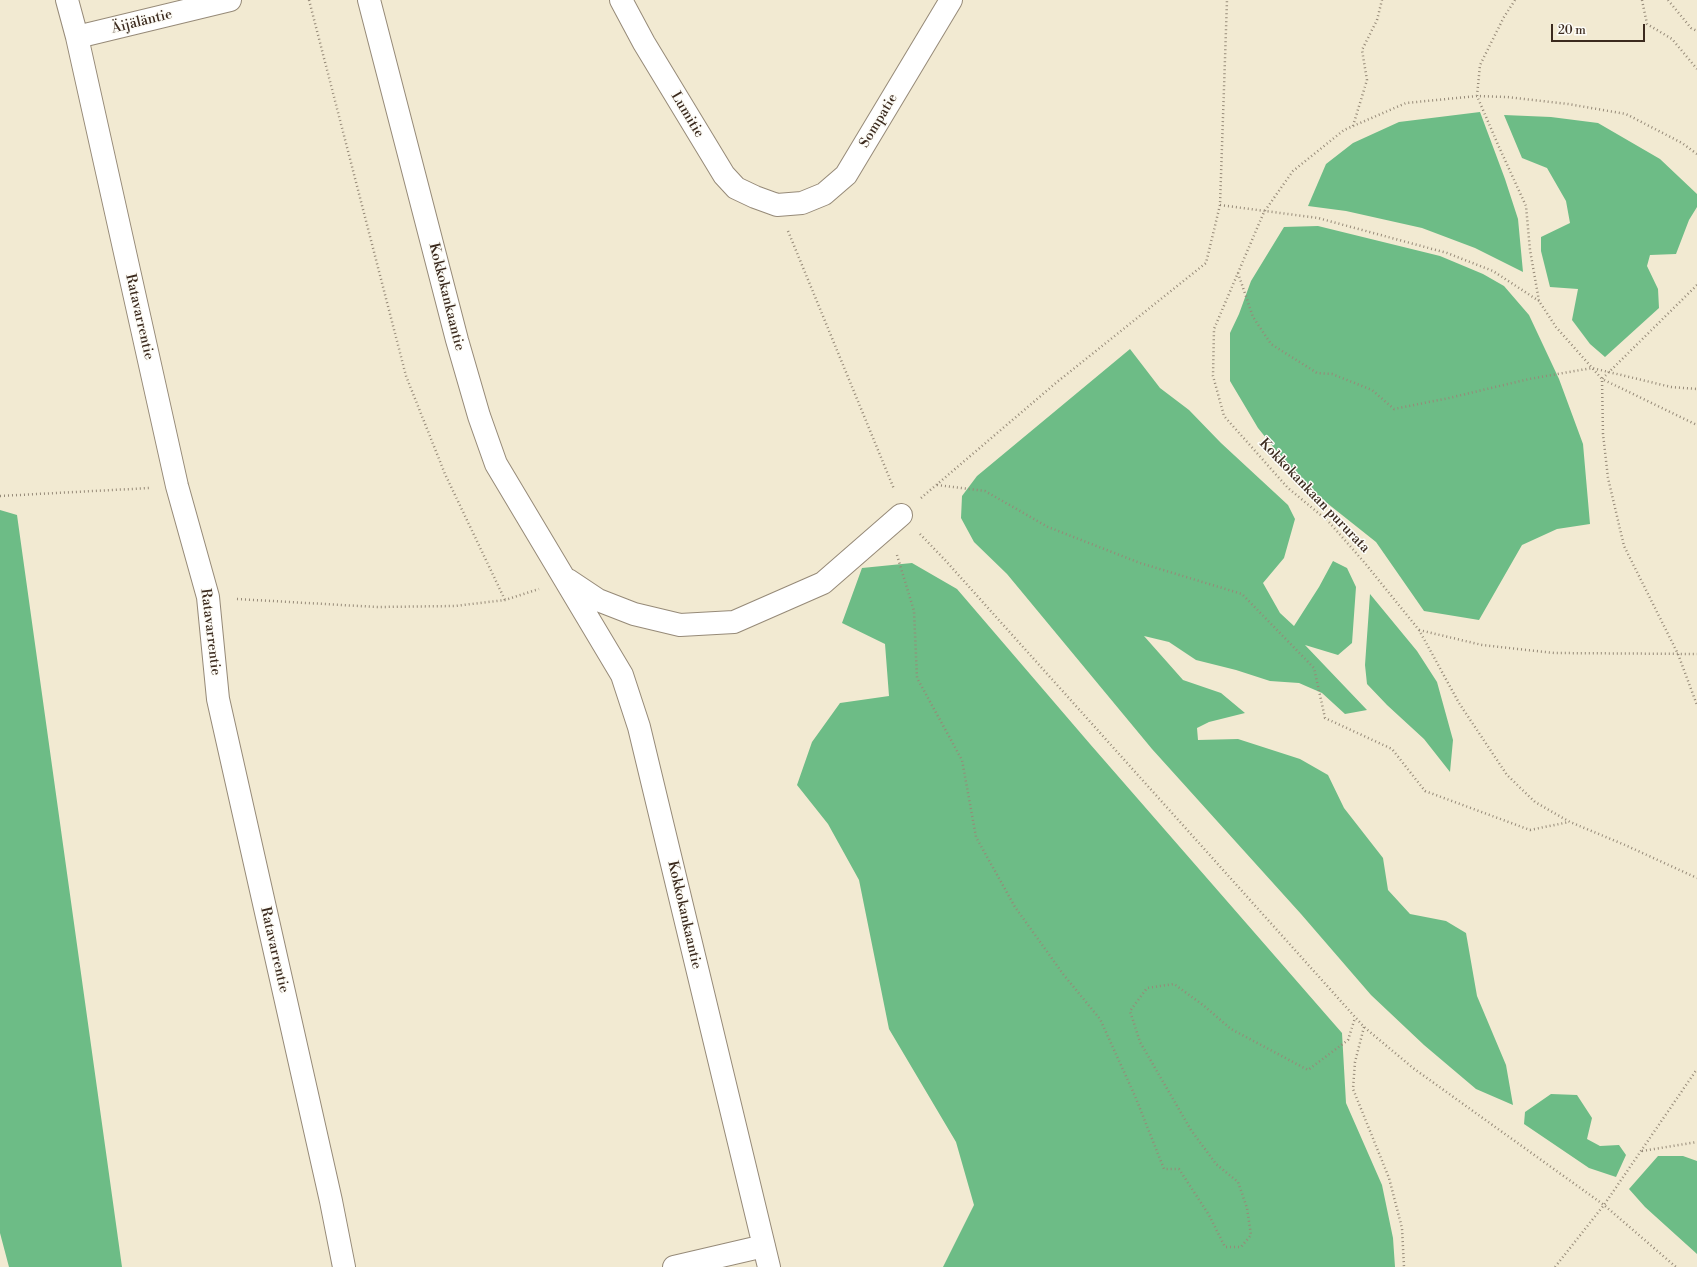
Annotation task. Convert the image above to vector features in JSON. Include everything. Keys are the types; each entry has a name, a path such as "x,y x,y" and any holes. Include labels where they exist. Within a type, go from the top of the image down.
{"street":[{"name":"Ratavarrentie","path":"67,0 77,38 177,486 208,598 218,699 344,1267"},
{"name":"Äijäläntie","path":"77,38 230,0"},
{"name":"Kokkokankaantie","path":"369,0 457,340 479,416 496,464 622,675 639,727 766,1257"},
{"name":"Lumitie","path":"621,0 644,43 724,175 736,188 777,205"},
{"name":"Sompatie","path":"777,205 802,203 824,194 846,175 951,0"},
{"name":"Kokkokankaantie","path":"564,578 598,600 634,614 680,625 734,622 823,583 901,515"},
{"path":"674,1267 766,1257"}],"path":[{"path":"309,0 406,376 445,474 505,600"},
{"path":"901,515 1057,382 1206,263 1220,205 1227,0"},
{"path":"1353,126 1366,80 1362,50 1377,20 1382,0"},
{"path":"1515,0 1504,17 1480,65 1478,96 1526,206 1530,250 1539,301 1556,328 1602,380 1697,425"},
{"path":"1642,0 1647,24 1672,39 1697,69"},
{"path":"1668,0 1691,28 1697,30"},
{"name":"Kokkokankaan pururata","path":"1696,877 1570,822 1535,802 1507,775 1458,703 1419,630 1364,562 1328,521 1288,488 1224,416 1213,376 1214,328 1264,212 1293,172 1344,130 1406,103 1478,96 1506,97 1568,104 1626,114 1682,143 1697,154"},
{"path":"777,205 891,480 901,515 896,551 914,611 917,678 962,760 976,837 1015,907 1063,974 1100,1019 1164,1169 1179,1169 1209,1215 1225,1247 1241,1247 1251,1235 1247,1208 1238,1182 1216,1164 1191,1130 1140,1042 1130,1011 1147,988 1174,984 1204,1005 1231,1029 1308,1070 1348,1040 1355,1018"},
{"path":"1220,205 1318,218 1447,253 1493,271 1539,301"},
{"path":"1238,272 1253,318 1271,344 1317,373 1332,374 1372,390 1394,409 1450,398 1528,379 1592,368 1671,387 1697,389"},
{"path":"1697,285 1602,380 1603,434 1608,478 1624,546 1678,654 1697,705"},
{"path":"937,484 985,491 1048,527 1140,563 1242,594 1314,668 1325,718 1392,749 1425,791 1530,830 1570,822"},
{"path":"0,496 177,486"},
{"path":"901,515 945,560 1364,1027 1413,1068 1604,1205 1676,1267"},
{"path":"208,598 376,608 455,606 505,600 538,590 564,578"},
{"path":"1419,630 1482,645 1554,653 1697,654"},
{"path":"1364,1027 1355,1062 1353,1089 1389,1178 1402,1228 1405,1255 1404,1267"},
{"path":"1555,1267 1604,1205 1697,1069"},
{"path":"1641,1151 1697,1142"}],"green space":[{"path":"1480,112 1518,219 1523,272 1475,248 1422,228 1346,211 1308,206 1326,164 1353,143 1399,122"},
{"path":"1504,115 1551,117 1598,123 1660,159 1697,194 1697,207 1689,220 1676,254 1650,255 1647,266 1658,289 1659,308 1605,357 1590,344 1572,320 1578,289 1550,287 1541,251 1541,237 1570,223 1566,201 1547,168 1522,158"},
{"path":"1318,226 1440,256 1483,274 1504,286 1529,315 1559,379 1583,444 1590,524 1557,529 1522,545 1479,620 1424,611 1376,542 1303,484 1258,428 1230,381 1230,333 1239,314 1251,281 1284,227"},
{"path":"1130,349 1160,388 1189,410 1221,443 1288,505 1295,519 1284,558 1263,583 1280,613 1294,626 1319,587 1333,561 1347,568 1356,587 1352,643 1338,655 1305,645 1367,710 1345,714 1322,693 1299,683 1270,681 1236,670 1196,660 1169,642 1144,636 1183,680 1221,693 1245,713 1209,722 1197,728 1198,740 1238,739 1300,759 1328,775 1344,808 1383,858 1388,890 1410,914 1446,921 1466,933 1477,996 1506,1065 1513,1105 1476,1089 1424,1045 1371,995 1301,914 1152,749 1007,574 974,542 961,518 962,496 977,476"},
{"path":"0,510 17,515 122,1267 9,1267 0,1233"},
{"path":"912,563 957,589 1342,1033 1346,1103 1382,1185 1393,1238 1395,1267 943,1267 974,1205 956,1142 889,1029 859,880 828,824 797,785 812,742 840,703 889,696 885,644 842,623 862,568"},
{"path":"1370,594 1417,651 1437,682 1453,740 1450,772 1424,739 1387,705 1367,684 1365,665"},
{"path":"1551,1094 1577,1095 1592,1118 1587,1139 1600,1146 1619,1145 1626,1155 1616,1177 1589,1168 1524,1124 1525,1112"},
{"path":"1658,1156 1683,1156 1697,1161 1697,1254 1645,1207 1629,1189"}]}
